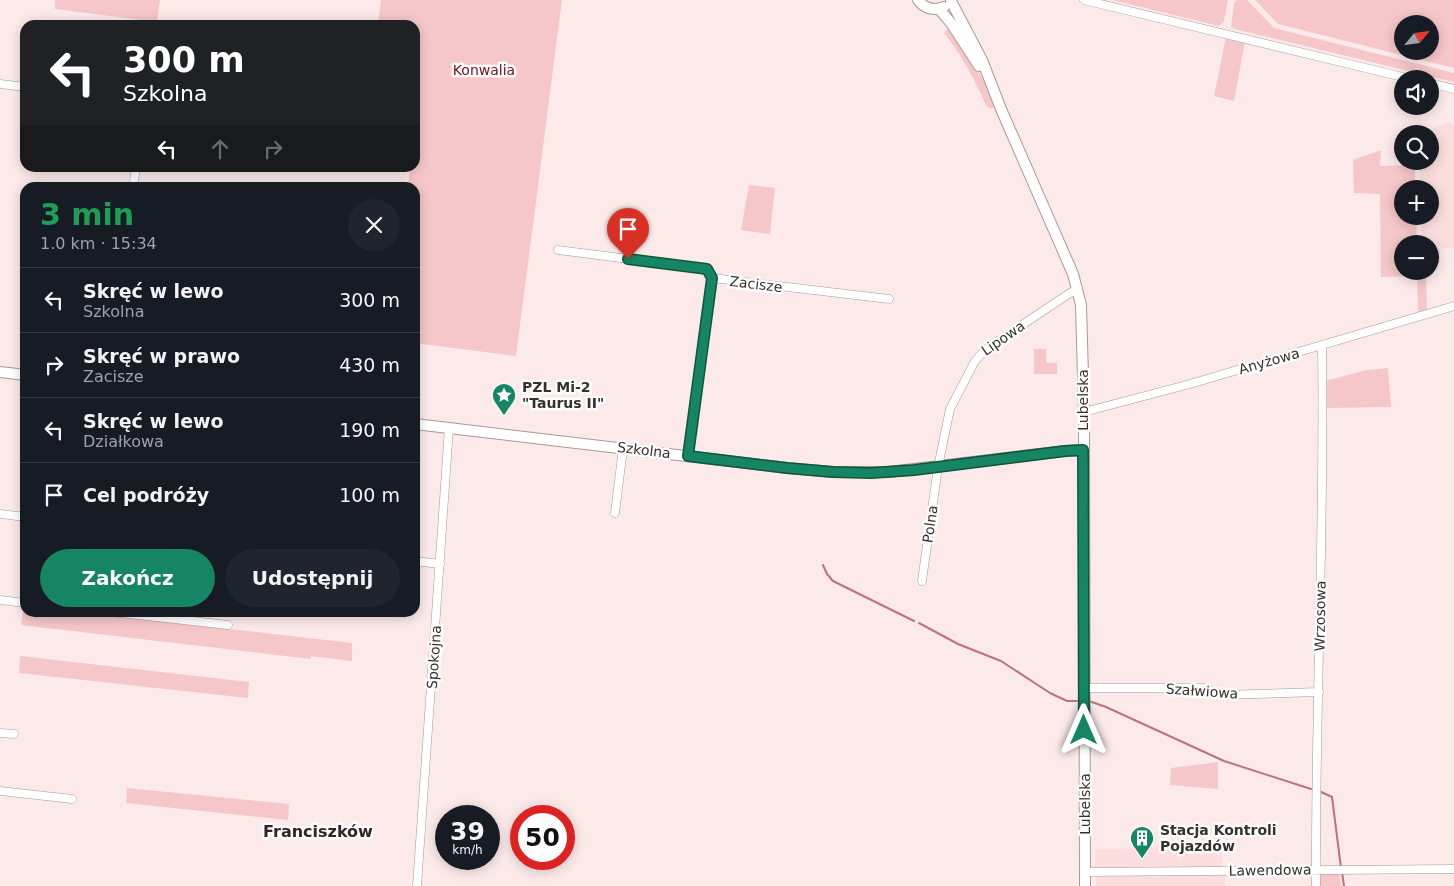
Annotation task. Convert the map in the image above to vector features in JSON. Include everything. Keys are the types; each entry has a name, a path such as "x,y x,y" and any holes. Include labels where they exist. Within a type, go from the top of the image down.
{"main road":[{"path":"918,0 928,8 939,9 951,1"},
{"name":"Lubelska","path":"951,1 982,60 989,82 1061,245 1078,289 1082,314 1085,886"},
{"name":"Lubelska","path":"939,9 951,23 989,82"},
{"path":"0,372 20,374"},
{"name":"Szkolna","path":"420,425 833,472 880,473 1083,450"}],"street":[{"path":"1084,0 1394,75"},
{"path":"0,84 20,86"},
{"path":"1439,86 1454,89"},
{"path":"558,250 707,269 712,278"},
{"name":"Zacisze","path":"688,456 712,278 889,300"},
{"name":"Lipowa","path":"938,467 950,409 978,356 991,345 1078,289"},
{"name":"Anyżowa","path":"1084,412 1190,384 1454,306"},
{"name":"Wrzosowa","path":"1316,886 1323,420 1322,346"},
{"name":"Spokojna","path":"416,886 450,428"},
{"path":"615,513 623,448"},
{"name":"Polna","path":"922,581 938,467"},
{"path":"0,514 20,516"},
{"path":"420,562 440,564"},
{"path":"0,600 20,602"},
{"path":"157,617 228,625"},
{"name":"Szałwiowa","path":"1084,688 1204,688 1221,695 1319,692"},
{"path":"0,733 14,734"},
{"path":"0,791 72,798"},
{"name":"Lawendowa","path":"1085,872 1454,869"}],"shaded area":[{"path":"1448,122 1454,125 1454,248 1440,249 1439,263 1439,235 1422,235 1421,225 1439,225 1439,180 1420,180 1420,170 1439,170 1439,126"},
{"path":"1222,847 1222,869 1095,869 1095,849"},
{"path":"1225,873 1225,886 1096,886 1096,876"}],"green space":[{"path":"55,0 160,0 157,20 141,20 55,9"},
{"name":"Konwalia","path":"381,0 562,0 516,356 420,344 420,182 409,182 410,172 420,172 420,20 379,20"},
{"path":"1112,0 1228,0 1224,21 1219,26"},
{"path":"1237,0 1247,0 1274,28 1394,58 1394,60 1402,60 1454,73 1454,82 1439,78 1439,70 1404,70 1231,28 1234,3"},
{"path":"1255,0 1454,0 1454,68 1422,60 1439,60 1439,15 1394,15 1394,53 1278,24"},
{"path":"949,27 986,85 991,95 993,108 989,108 986,105 967,68 944,33"},
{"path":"1226,37 1245,41 1234,101 1214,96"},
{"path":"1381,150 1380,166 1394,166 1394,170 1415,170 1415,180 1394,180 1394,225 1416,225 1417,235 1394,235 1394,277 1381,277 1380,194 1354,193 1353,160"},
{"path":"749,185 775,188 770,234 741,230"},
{"path":"1417,280 1426,280 1427,311 1418,312"},
{"path":"1034,349 1046,349 1046,363 1057,363 1057,374 1034,374"},
{"path":"1388,368 1391,407 1325,408 1326,381 1366,370"},
{"path":"22,617 125,617 352,643 352,661 311,656 311,659 21,625"},
{"path":"20,656 249,682 248,698 19,673"},
{"path":"1218,762 1218,789 1170,785 1171,768"},
{"path":"127,788 289,804 288,820 126,803"},
{"path":"1317,871 1339,872 1341,886 1317,886"}],"waterway":[{"path":"823,565 833,581 914,621"},
{"path":"919,623 958,644 1001,661 1050,693 1067,701 1077,701"},
{"path":"1089,701 1224,761 1311,789"},
{"path":"1319,791 1332,797 1341,868"},
{"path":"1342,872 1344,886"}],"place":[{"name":"PZL Mi-2 \"Taurus II\"","path":"504,416"},
{"name":"Stacja Kontroli Pojazdów","path":"1142,859"}],"district":[{"name":"Franciszków","path":"318,831"}],"route":[{"path":"628,259 707,269 712,278 688,456 787,468 833,472 880,473 1083,450 1084,730"}]}
